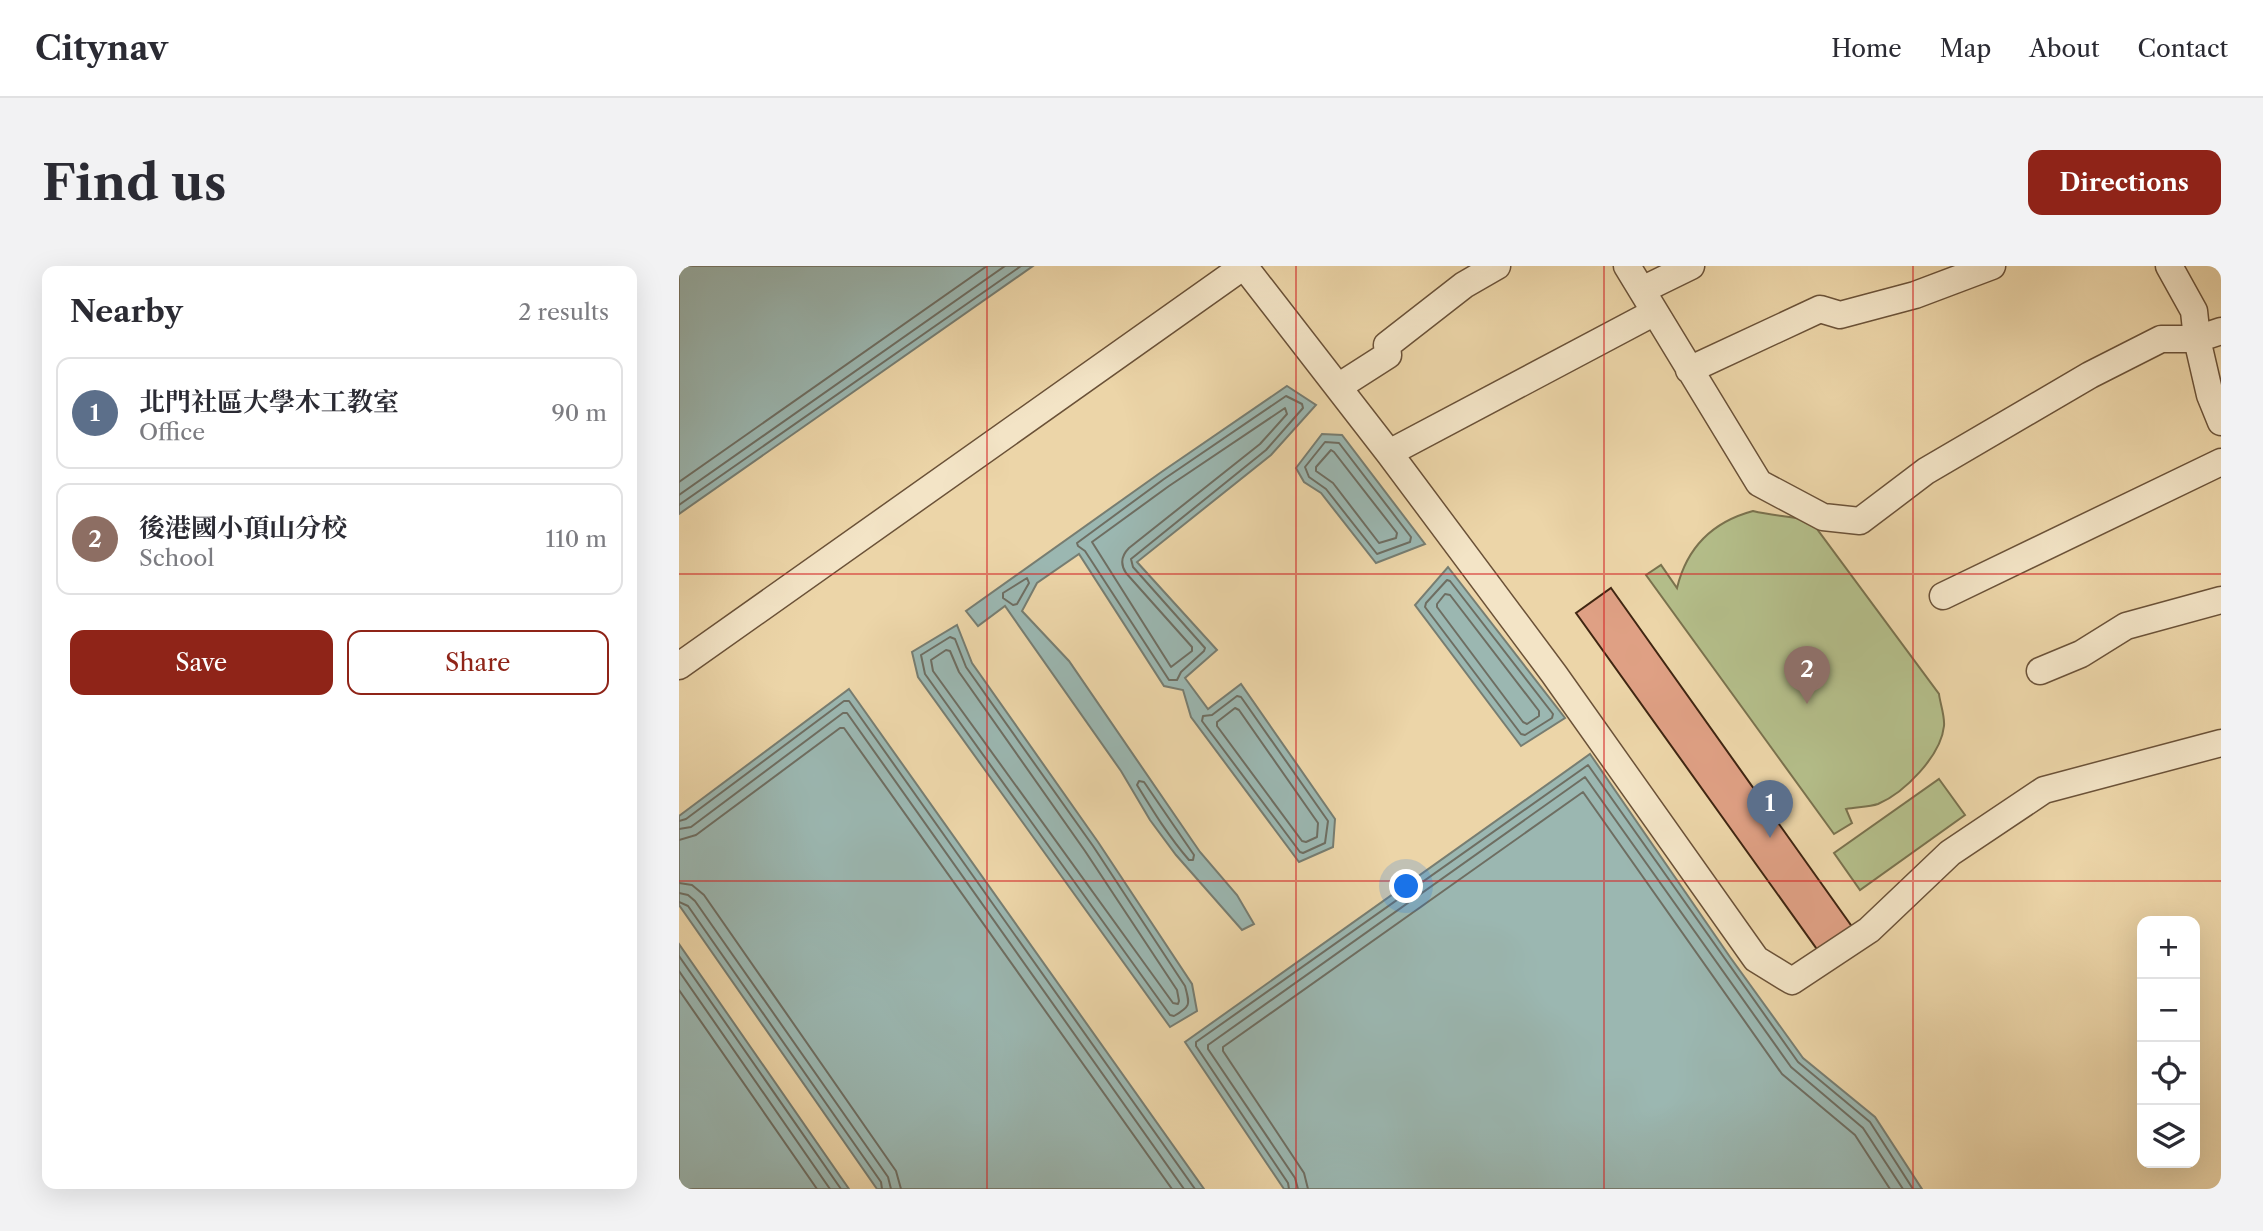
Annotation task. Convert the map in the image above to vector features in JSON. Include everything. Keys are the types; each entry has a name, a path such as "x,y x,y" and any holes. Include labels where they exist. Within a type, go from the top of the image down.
{"street":[{"path":"679,666 1244,266 1389,453 1553,674 1756,959 1791,981 1869,930 1950,853 2044,790 2221,743"},
{"path":"1338,387 1388,355 1387,345 1464,285 1497,266"},
{"path":"1627,266 1759,483 1823,517 1860,521 1926,471 2089,375 2161,339 2209,335"},
{"path":"1389,453 1648,301 1691,266"},
{"path":"1689,370 1820,309 1840,315 1915,295 1992,266"},
{"path":"2169,266 2209,335 2210,395 2221,422"},
{"path":"1943,596 2221,462"},
{"path":"2040,671 2081,654 2126,626 2221,600"}],"green space":[{"path":"1753,511 1811,521 1939,694 1944,726 1929,761 1910,782 1888,799 1874,805 1846,809 1852,823 1834,834 1646,575 1661,565 1677,588 1687,560 1703,538 1725,522"},
{"path":"1939,779 1965,815 1860,890 1834,853"}],"water":[{"path":"679,266 1033,266 679,514"},
{"path":"1287,386 1316,405 1271,455 1137,562 1217,650 1185,678 1208,709 1241,684 1335,819 1333,847 1299,862 1191,717 1183,690 1164,686 1079,554 1037,583 1022,611 1069,661 1200,852 1237,895 1254,924 1242,930 1176,855 1150,820 1121,771 1005,606 978,626 966,611"},
{"path":"1322,434 1342,435 1425,544 1376,563 1321,493 1304,482 1296,468"},
{"path":"1448,567 1565,718 1521,746 1415,605"},
{"path":"957,625 972,663 1098,842 1192,984 1197,1011 1170,1027 918,677 912,652"},
{"path":"849,689 1204,1189 877,1189 679,905 679,816"},
{"path":"1590,754 1803,1058 1875,1117 1922,1189 1284,1189 1185,1042"},
{"path":"679,944 849,1189 679,1189"}],"building":[{"path":"1611,588 1853,928 1819,952 1576,613"}],"place":[{"name":"後港國小頂山分校","path":"1807,704"},
{"name":"北門社區大學木工教室","path":"1770,838"}]}
